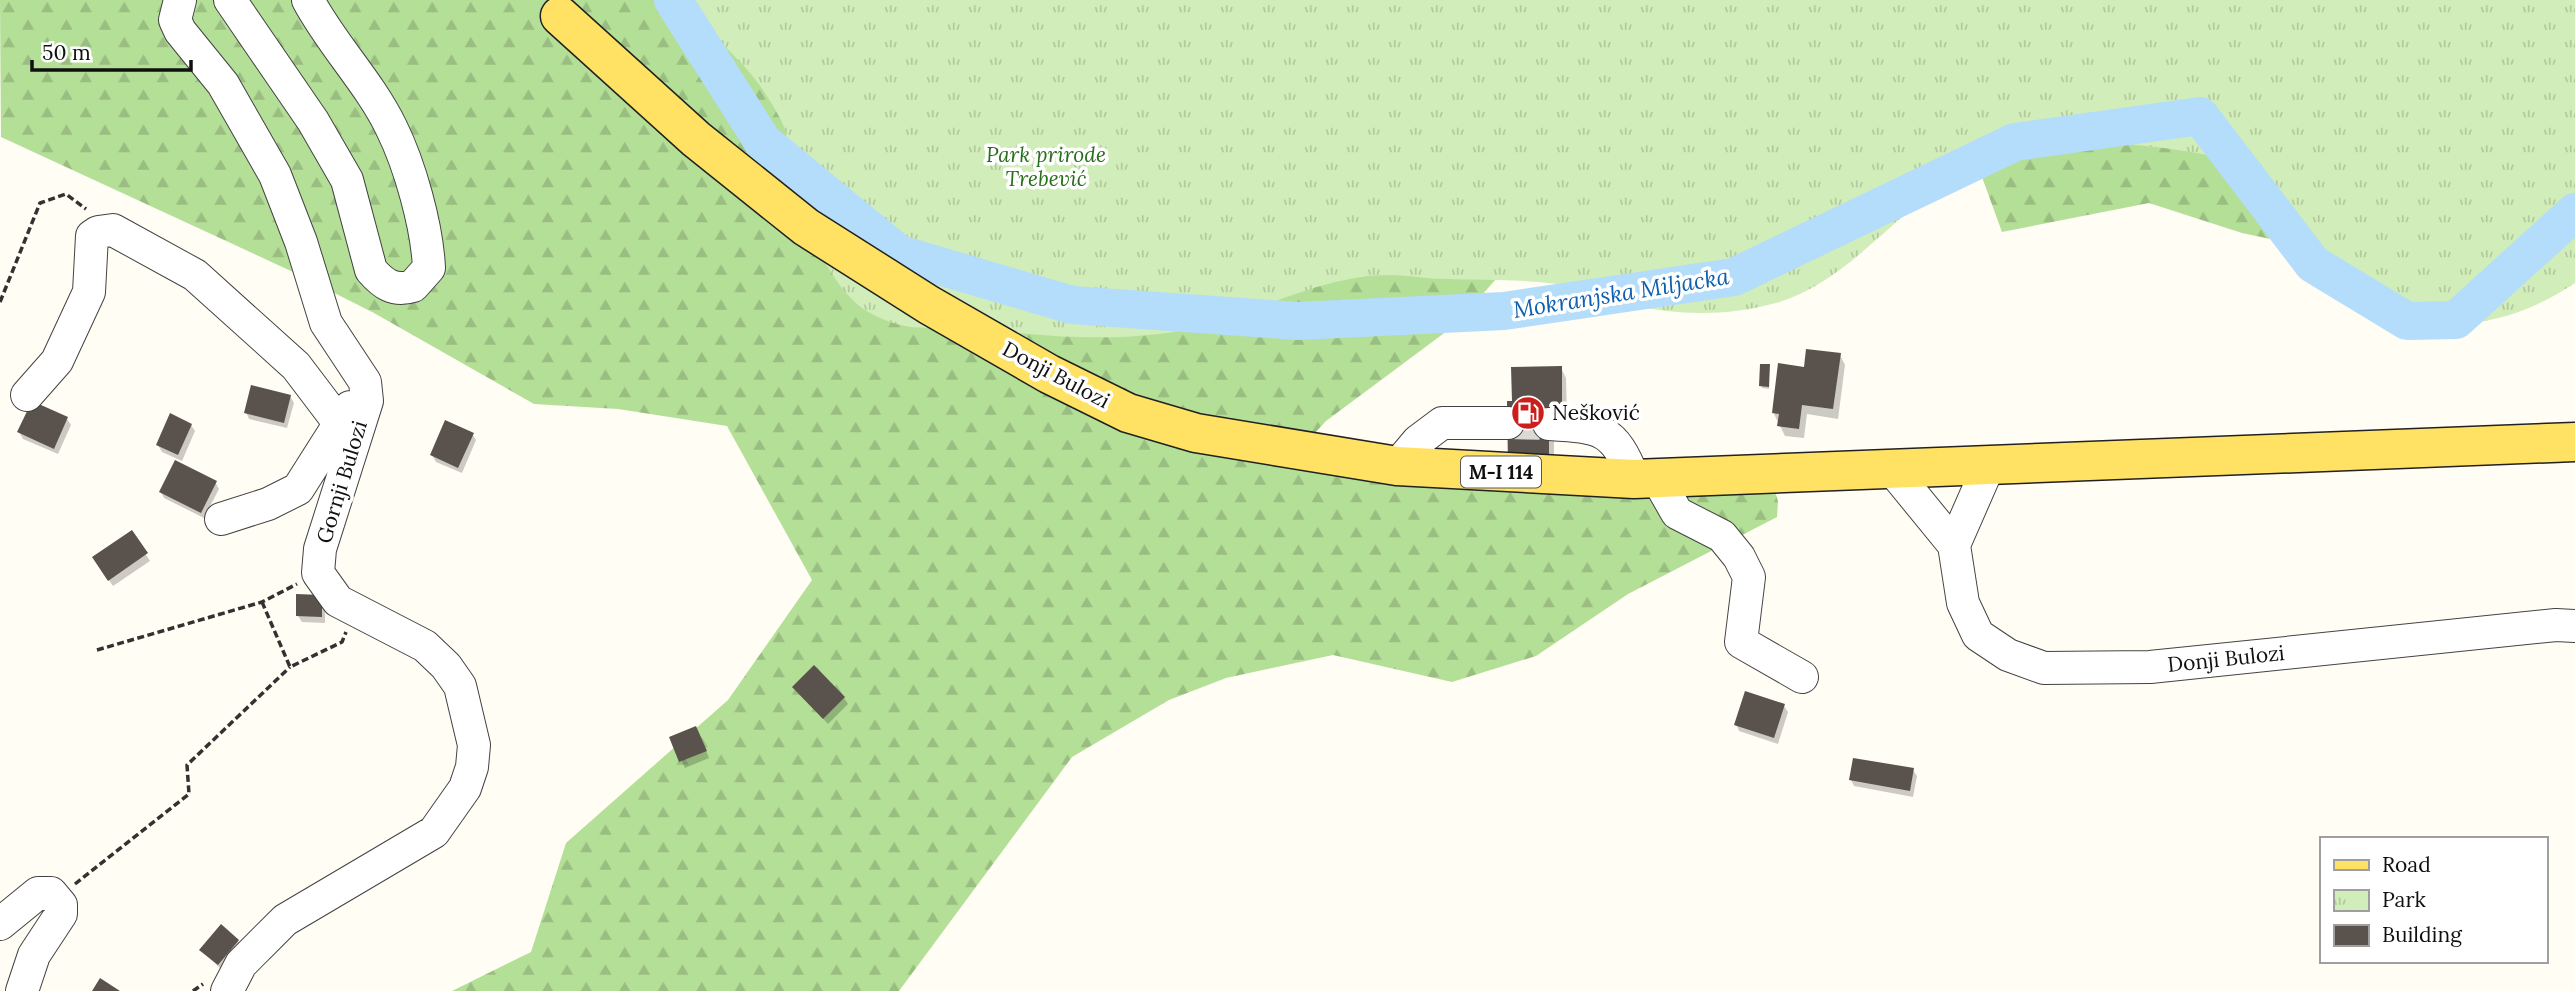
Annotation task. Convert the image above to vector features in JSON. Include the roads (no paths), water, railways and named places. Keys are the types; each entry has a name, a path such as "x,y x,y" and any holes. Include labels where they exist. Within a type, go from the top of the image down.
{"main road":[{"name":"Donji Bulozi","path":"560,16 696,139 806,227 929,305 1049,374 1128,413 1196,433 1397,466 1645,478 2575,442"}],"street":[{"path":"180,0 175,20 180,31 223,84 275,175 301,242 326,323 365,382 298,489 268,504 221,519"},
{"path":"230,0 313,121 346,180 370,270 387,285 407,288 419,282 429,268 428,247 408,173 391,127 308,0"},
{"path":"27,395 57,361 89,292 92,236 98,232 113,230 195,275 296,366 340,424"},
{"name":"Gornji Bulozi","path":"227,991 241,964 285,920 434,832 465,788 474,746 460,686 446,666 425,646 338,601 318,573 320,549 368,401 365,382"},
{"path":"1397,466 1418,441 1442,423 1508,423"},
{"path":"1549,424 1590,426 1609,434 1677,513 1721,536 1739,557 1749,577 1741,642 1802,677"},
{"path":"1892,468 1954,545 1989,465"},
{"name":"Donji Bulozi","path":"1954,545 1963,603 1978,635 2008,655 2044,668 2150,667 2575,626"},
{"path":"0,924 38,893 51,893 57,898 61,914 34,955 22,991"}],"waterway":[{"name":"Mokranjska Miljacka","path":"673,0 763,142 899,254 1072,305 1298,321 1504,311 1734,277 2015,142 2200,116 2313,264 2407,321 2456,320 2575,212"}],"tunnel":[{"path":"1508,423 1549,424"}],"place":[{"name":"Nešković","path":"1528,413"}],"park label":[{"name":"Park prirode Trebević","path":"1046,167"}]}
